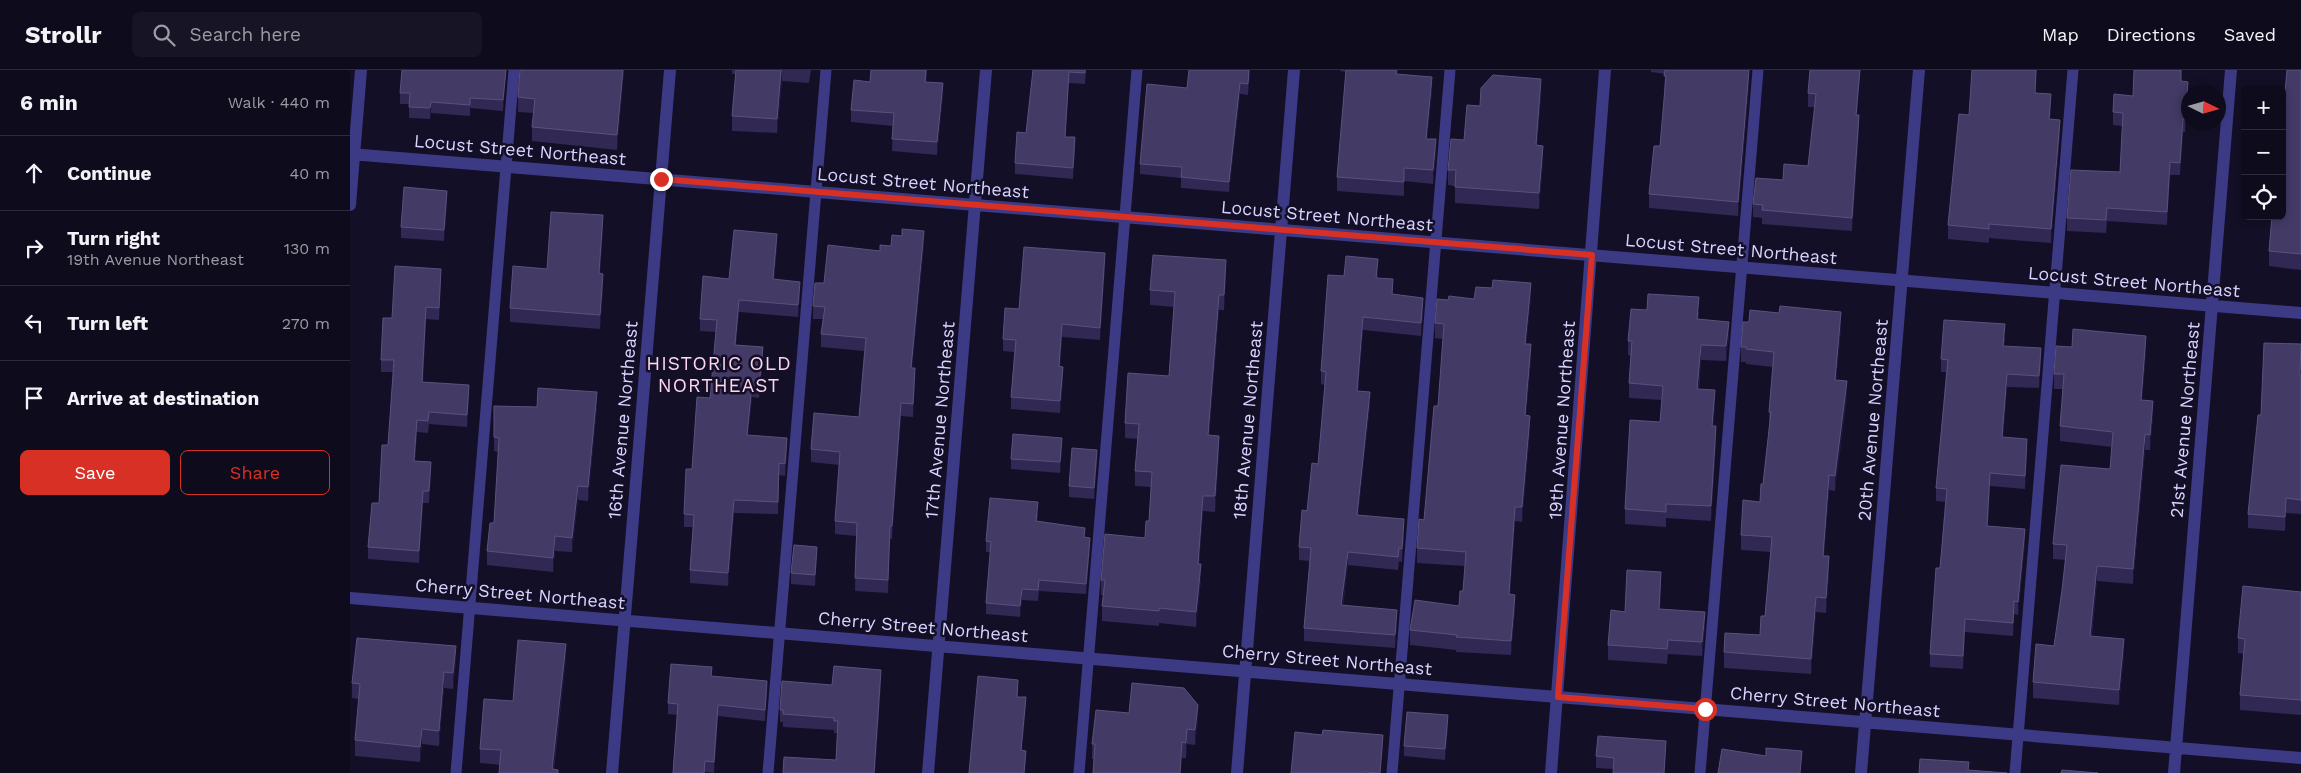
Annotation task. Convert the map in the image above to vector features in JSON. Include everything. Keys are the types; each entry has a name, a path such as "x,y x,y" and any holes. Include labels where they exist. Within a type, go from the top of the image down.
{"street":[{"path":"350,205 352,154 361,70"},
{"name":"16th Avenue Northeast","path":"612,773 670,70"},
{"name":"17th Avenue Northeast","path":"928,773 986,70"},
{"name":"18th Avenue Northeast","path":"1237,773 1294,70"},
{"name":"19th Avenue Northeast","path":"1551,773 1605,70"},
{"name":"20th Avenue Northeast","path":"1861,773 1919,70"},
{"name":"21st Avenue Northeast","path":"2174,773 2232,70"},
{"name":"Locust Street Northeast","path":"352,154 2301,313"},
{"name":"Cherry Street Northeast","path":"350,598 2301,758"}],"lane":[{"path":"456,773 514,70"},
{"path":"768,773 826,70"},
{"path":"1080,773 1137,70"},
{"path":"1392,773 1450,70"},
{"path":"1700,773 1758,70"},
{"path":"2016,773 2073,70"}],"building":[{"path":"402,70 506,70 503,100 470,98 470,105 431,102 430,108 409,107 410,93 400,93"},
{"path":"520,70 623,70 617,135 532,127 535,99 518,97"},
{"path":"736,70 781,70 777,119 732,116"},
{"path":"871,70 926,70 925,82 943,83 937,142 892,139 894,113 851,110 854,80 870,82"},
{"path":"1033,70 1085,70 1085,73 1069,72 1065,137 1075,137 1073,168 1015,163 1017,132 1026,133"},
{"path":"1189,70 1249,70 1248,84 1240,83 1229,182 1181,177 1182,167 1140,164 1147,84 1187,88"},
{"path":"1346,70 1396,70 1396,74 1432,77 1426,139 1436,139 1433,170 1404,168 1404,182 1337,177"},
{"path":"1665,70 1749,70 1738,202 1649,194 1654,146 1660,146"},
{"path":"1810,70 1860,70 1856,115 1859,115 1852,218 1762,210 1763,205 1753,204 1756,178 1783,180 1784,164 1808,166 1816,94 1808,93"},
{"path":"1972,70 2036,70 2035,93 2051,94 2049,119 2060,120 2051,229 1989,224 1989,229 1948,225 1959,114 1969,115"},
{"path":"2134,70 2181,70 2181,81 2188,82 2188,85 2181,85 2182,130 2180,163 2170,162 2167,212 2107,208 2106,220 2067,218 2071,170 2120,172 2123,113 2113,112 2114,94 2133,96"},
{"path":"2287,70 2301,70 2301,254 2269,251 2272,220 2286,220"},
{"path":"1493,75 1541,79 1536,145 1543,146 1539,193 1455,187 1456,170 1448,170 1451,139 1464,140 1467,105 1480,106 1481,88"},
{"path":"404,187 447,191 444,230 401,227"},
{"path":"551,212 603,215 599,273 603,274 600,315 510,308 513,266 547,269"},
{"path":"902,229 924,231 911,368 915,368 913,404 901,403 892,526 890,526 888,580 855,578 857,523 835,521 840,452 811,449 814,413 859,417 866,338 821,334 825,307 813,306 815,283 824,283 828,245 880,251 880,245 891,246 892,235 902,236"},
{"path":"734,230 777,234 773,279 800,282 798,305 739,300 735,345 763,347 759,386 752,385 747,435 787,438 785,464 779,463 778,502 734,500 728,573 690,570 694,515 684,514 686,469 692,469 697,397 710,398 717,320 700,319 703,276 729,279"},
{"path":"1024,247 1105,253 1100,328 1062,324 1059,366 1063,367 1060,401 1011,397 1016,340 1003,339 1005,308 1019,309"},
{"path":"1153,255 1226,260 1224,295 1219,295 1208,435 1219,436 1215,496 1203,496 1198,564 1201,564 1196,612 1159,608 1159,611 1102,606 1105,580 1101,580 1105,534 1145,538 1146,521 1149,521 1152,472 1135,471 1139,424 1125,423 1128,373 1169,376 1175,292 1150,290"},
{"path":"1346,256 1378,259 1376,278 1393,279 1392,294 1423,298 1421,323 1363,317 1357,391 1370,392 1357,515 1404,519 1402,549 1399,548 1398,557 1348,552 1341,605 1397,610 1395,635 1304,628 1311,548 1299,547 1302,510 1307,511 1312,463 1318,464 1326,372 1321,371 1328,275 1344,276"},
{"path":"395,266 441,269 439,308 426,307 422,382 469,385 467,415 429,412 428,421 417,420 414,461 431,462 429,491 423,491 419,551 368,547 372,503 379,503 382,445 388,445 394,360 381,360 383,318 392,318"},
{"path":"1493,280 1531,283 1525,344 1531,344 1525,415 1530,416 1522,507 1515,507 1509,594 1515,595 1511,641 1456,637 1457,635 1410,630 1415,600 1459,606 1460,591 1463,591 1466,552 1417,548 1419,519 1424,520 1434,406 1438,406 1444,324 1435,323 1437,299 1448,300 1449,296 1474,299 1476,287 1492,288"},
{"path":"1648,294 1699,297 1697,319 1729,322 1726,346 1701,345 1697,389 1715,390 1712,426 1716,426 1711,506 1666,504 1666,512 1625,509 1630,420 1660,422 1663,386 1629,383 1632,341 1628,341 1631,309 1647,310"},
{"path":"1780,306 1841,312 1835,380 1847,381 1835,476 1829,475 1823,556 1829,556 1826,598 1816,597 1811,659 1724,652 1725,633 1760,635 1761,616 1765,616 1772,537 1741,535 1743,500 1760,502 1771,412 1769,412 1774,352 1741,347 1743,322 1749,322 1750,310 1779,313"},
{"path":"1944,320 2005,324 2003,346 2041,348 2039,376 2007,374 2002,437 2027,439 2025,476 1990,473 1987,526 2025,529 2018,602 2014,601 2013,623 1965,619 1963,656 1930,654 1936,568 1940,568 1947,489 1936,488 1948,360 1941,359"},
{"path":"2073,329 2146,336 2141,400 2153,401 2150,435 2145,434 2133,569 2097,566 2090,636 2124,639 2119,690 2033,682 2036,644 2054,646 2062,590 2067,545 2053,544 2061,465 2110,469 2113,432 2060,426 2064,374 2054,374 2056,346 2072,347"},
{"path":"2264,343 2301,344 2301,500 2286,498 2285,517 2248,514 2258,415 2261,415"},
{"path":"538,388 597,392 588,487 578,486 572,538 555,536 553,558 487,551 490,523 494,523 499,438 494,437 494,406 537,407"},
{"path":"1013,434 1062,438 1060,462 1011,459"},
{"path":"1072,448 1097,450 1094,488 1069,486"},
{"path":"990,498 1038,502 1036,521 1085,528 1084,537 1090,538 1086,584 1039,580 1038,590 1022,589 1020,606 986,603 991,542 986,541"},
{"path":"794,545 817,547 815,575 791,573"},
{"path":"1627,570 1661,572 1659,609 1705,612 1702,642 1668,640 1667,649 1608,645 1611,610 1625,612"},
{"path":"2243,586 2301,592 2301,700 2240,695 2245,639 2238,638"},
{"path":"357,638 456,646 453,673 444,672 439,731 422,729 420,747 355,740 360,684 352,683"},
{"path":"518,640 566,644 552,769 558,770 558,773 499,773 501,750 480,749 484,699 513,701"},
{"path":"671,664 712,667 711,676 767,681 765,710 718,705 714,762 705,761 704,773 673,773 678,704 668,703"},
{"path":"834,666 881,670 874,773 783,773 784,757 836,760 838,721 834,721 834,718 783,714 783,710 780,710 782,681 832,685"},
{"path":"978,676 1018,680 1017,697 1026,697 1021,750 1026,751 1024,773 969,773"},
{"path":"1132,683 1184,688 1198,705 1195,730 1187,729 1186,743 1182,742 1180,773 1093,773 1095,744 1092,744 1096,710 1129,713"},
{"path":"1407,712 1448,715 1445,749 1404,746"},
{"path":"1323,730 1383,735 1380,773 1291,773 1295,732 1322,735"},
{"path":"1598,736 1666,741 1664,773 1613,773 1614,758 1596,756"},
{"path":"1766,748 1802,751 1800,773 1718,773 1722,749 1766,756"},
{"path":"1920,759 1969,762 1968,770 2007,773 1919,773"},
{"path":"2062,770 2098,773 2061,773"}],"district":[{"name":"HISTORIC OLD NORTHEAST","path":"719,374"}],"route":[{"path":"661,179 1592,255 1558,697 1705,709"}]}
